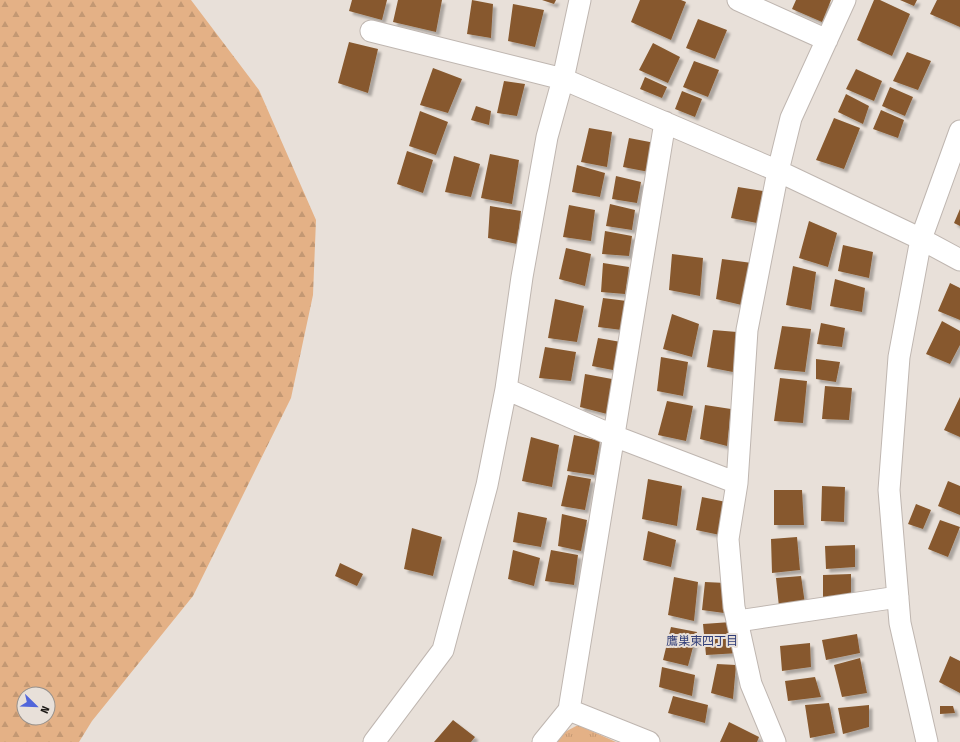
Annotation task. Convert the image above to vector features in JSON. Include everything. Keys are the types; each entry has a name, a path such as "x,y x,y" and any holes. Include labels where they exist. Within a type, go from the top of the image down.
{"street":[{"path":"374,742 443,650 488,485 506,389 526,254 547,137 563,79 580,0"},
{"path":"738,0 827,40"},
{"path":"775,742 751,684 734,607 728,539 737,483 747,330 778,171 791,118 845,0"},
{"path":"371,31 563,79 778,171 921,239 960,260"},
{"path":"543,742 569,710 666,122"},
{"path":"927,742 900,624 889,490 899,357 921,239 960,131"},
{"path":"506,389 614,436 737,483"},
{"path":"738,621 898,597"},
{"path":"569,710 649,742"}],"green space":[{"path":"0,0 191,0 259,90 316,220 313,295 291,398 193,596 92,721 79,742 0,742"},
{"path":"578,725 616,742 557,742 563,733"}],"building":[{"path":"352,0 387,0 382,20 349,11"},
{"path":"398,0 442,0 436,32 393,22"},
{"path":"472,0 493,4 491,38 467,34"},
{"path":"542,0 556,0 554,4"},
{"path":"640,0 681,0 686,2 671,40 631,22"},
{"path":"796,0 831,0 822,22 792,9"},
{"path":"874,0 880,0 910,14 892,56 857,40"},
{"path":"900,0 917,0 914,6"},
{"path":"937,0 960,0 960,27 930,14"},
{"path":"513,4 544,10 535,47 508,41"},
{"path":"698,19 727,30 715,59 686,48"},
{"path":"349,42 378,49 368,93 338,83"},
{"path":"653,43 680,57 668,83 639,70"},
{"path":"907,52 931,61 918,90 893,81"},
{"path":"694,61 719,70 708,97 683,87"},
{"path":"433,68 462,79 448,113 420,105"},
{"path":"856,69 882,81 874,101 846,89"},
{"path":"645,77 667,87 662,98 640,89"},
{"path":"504,81 525,84 517,116 497,113"},
{"path":"890,87 913,97 905,116 882,106"},
{"path":"682,91 702,99 695,117 675,109"},
{"path":"846,94 869,106 863,124 838,112"},
{"path":"476,106 491,111 489,125 471,120"},
{"path":"881,110 904,120 898,138 873,129"},
{"path":"420,111 448,122 436,155 409,146"},
{"path":"834,118 860,128 844,169 816,160"},
{"path":"589,128 612,132 607,167 581,162"},
{"path":"629,138 655,143 649,172 623,167"},
{"path":"407,151 433,160 423,193 397,184"},
{"path":"490,154 519,160 512,204 481,198"},
{"path":"454,156 480,164 471,197 445,192"},
{"path":"577,165 605,173 600,197 572,192"},
{"path":"616,176 641,182 637,203 612,199"},
{"path":"738,187 763,191 757,223 731,218"},
{"path":"610,204 635,210 632,230 606,226"},
{"path":"569,205 595,210 591,241 563,237"},
{"path":"490,206 521,211 517,244 488,238"},
{"path":"960,209 960,226 954,223"},
{"path":"809,221 837,233 828,267 799,258"},
{"path":"605,231 632,236 629,256 602,254"},
{"path":"843,245 873,252 869,278 838,271"},
{"path":"566,248 591,254 585,286 559,279"},
{"path":"672,254 703,258 700,296 669,290"},
{"path":"722,259 752,263 746,306 716,299"},
{"path":"603,263 629,267 625,294 601,292"},
{"path":"793,266 816,272 811,310 786,305"},
{"path":"835,279 865,288 862,312 830,306"},
{"path":"950,283 960,288 960,320 938,311"},
{"path":"603,298 627,301 622,330 598,327"},
{"path":"555,299 584,306 577,342 548,338"},
{"path":"672,314 699,324 692,357 663,349"},
{"path":"942,321 960,331 960,345 950,364 926,354"},
{"path":"821,323 845,328 842,347 817,344"},
{"path":"782,326 811,329 805,372 774,369"},
{"path":"713,330 737,332 733,372 707,367"},
{"path":"598,338 621,342 618,371 592,366"},
{"path":"545,347 576,352 571,381 539,378"},
{"path":"661,357 688,362 683,396 657,391"},
{"path":"816,359 840,362 836,382 816,379"},
{"path":"585,374 612,379 607,414 580,407"},
{"path":"780,378 807,381 803,423 774,421"},
{"path":"825,386 852,388 849,420 822,419"},
{"path":"960,397 960,437 944,430"},
{"path":"667,401 693,406 686,441 658,435"},
{"path":"705,405 731,409 727,446 700,439"},
{"path":"574,435 600,441 594,475 567,471"},
{"path":"531,437 559,445 552,487 522,481"},
{"path":"568,475 591,479 585,510 561,506"},
{"path":"648,479 682,486 677,526 642,519"},
{"path":"948,481 960,486 960,515 938,506"},
{"path":"822,486 845,487 844,522 821,521"},
{"path":"774,490 802,490 804,525 774,525"},
{"path":"702,497 726,502 720,535 696,530"},
{"path":"916,504 931,510 923,529 908,524"},
{"path":"518,512 547,518 541,547 513,542"},
{"path":"562,514 587,520 581,551 558,546"},
{"path":"940,520 960,527 948,557 928,549"},
{"path":"412,528 442,537 433,576 404,569"},
{"path":"648,531 676,540 671,567 643,560"},
{"path":"797,537 800,570 772,573 771,539"},
{"path":"855,545 855,567 826,569 825,546"},
{"path":"513,550 540,558 534,586 508,579"},
{"path":"551,550 578,555 574,585 545,581"},
{"path":"340,563 363,574 357,586 335,576"},
{"path":"851,574 851,599 823,601 823,575"},
{"path":"801,576 805,604 779,607 776,578"},
{"path":"674,577 698,582 694,621 668,615"},
{"path":"705,582 726,583 724,613 702,610"},
{"path":"731,622 739,653 706,655 703,624"},
{"path":"671,627 697,632 688,666 663,660"},
{"path":"857,634 860,653 826,660 822,640"},
{"path":"810,643 811,667 782,671 780,646"},
{"path":"950,656 960,661 960,693 939,682"},
{"path":"860,658 867,693 842,697 834,665"},
{"path":"717,664 736,665 733,699 711,693"},
{"path":"662,667 695,675 692,696 659,687"},
{"path":"815,677 821,697 788,701 785,681"},
{"path":"673,696 708,705 705,723 668,713"},
{"path":"829,703 835,733 810,738 805,705"},
{"path":"869,705 869,727 843,734 838,708"},
{"path":"940,706 953,706 955,713 940,714"},
{"path":"453,720 475,737 471,742 434,742"},
{"path":"729,722 759,737 757,742 720,742"}],"district":[{"name":"鷹巣東四丁目","path":"702,641"}]}
